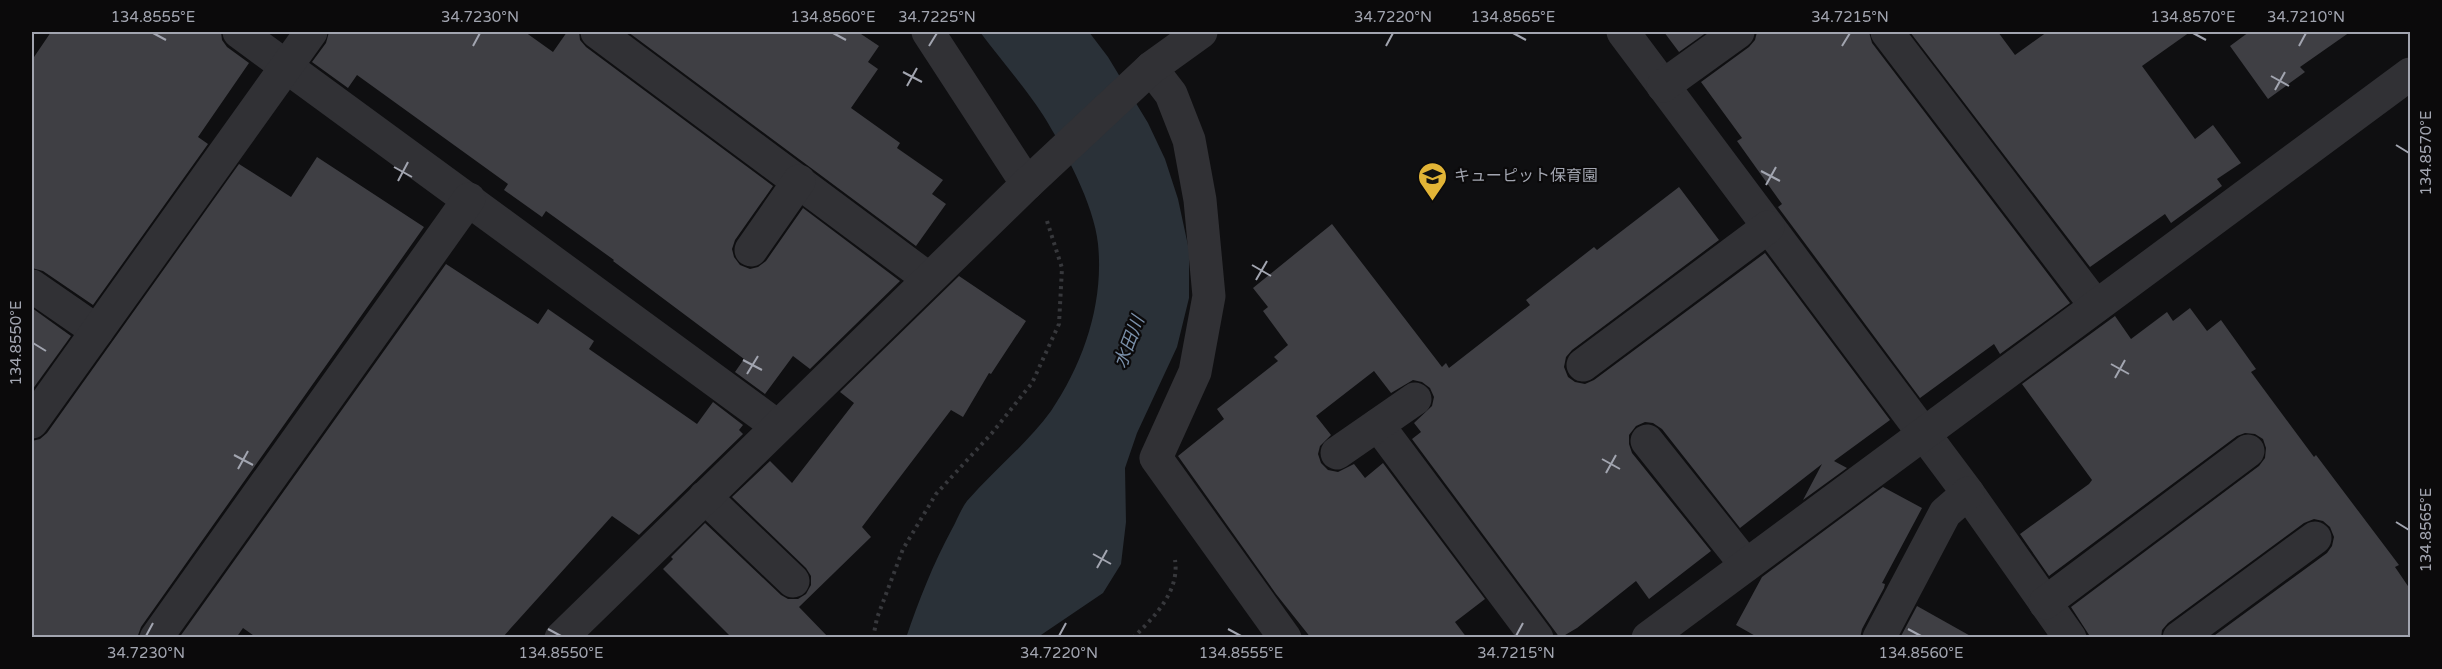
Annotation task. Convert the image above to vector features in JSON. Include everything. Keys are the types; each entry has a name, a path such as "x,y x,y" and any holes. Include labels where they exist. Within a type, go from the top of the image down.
{"street":[{"path":"239,32 777,426"},
{"path":"32,422 311,32"},
{"path":"597,32 929,279"},
{"path":"928,32 1026,184"},
{"path":"561,638 1026,184 1151,68 1201,32"},
{"path":"1623,32 1968,493 2070,638"},
{"path":"1663,86 1738,32"},
{"path":"1887,32 2096,306"},
{"path":"1151,68 1171,94 1189,140 1200,200 1209,296 1195,372 1156,458 1285,638"},
{"path":"1648,638 2410,74"},
{"path":"751,250 799,181"},
{"path":"156,638 469,199"},
{"path":"1583,365 1768,227"},
{"path":"32,286 97,331"},
{"path":"1337,453 1415,399"},
{"path":"1378,425 1537,638"},
{"path":"1647,441 1746,565"},
{"path":"2045,603 2248,451"},
{"path":"1880,638 1945,513 1968,493"},
{"path":"705,497 793,581"},
{"path":"2179,638 2315,538"}],"path":[{"path":"873,638 877,618 903,549 936,494 992,433 1032,383 1059,324 1062,268 1050,227 1026,184"},
{"path":"1133,638 1156,615 1170,592 1176,566 1174,554"}],"water":[{"name":"水田川","path":"980,32 1089,32 1108,57 1148,123 1165,159 1178,199 1189,250 1189,298 1177,347 1137,433 1125,468 1126,522 1121,564 1103,593 1038,637 906,638 921,596 965,504 1032,435 1063,392 1082,352 1098,288 1098,244 1095,228 1077,177 1043,115"}],"building":[{"path":"51,32 221,32 222,40 227,47 249,63 198,137 208,144 93,305 43,271 32,268 32,60"},
{"path":"329,32 525,32 553,52 567,32 579,32 580,40 586,47 773,186 735,240 732,249 740,265 750,269 766,261 803,208 900,281 810,369 793,356 765,394 735,372 744,359 614,260 546,211 542,217 504,190 508,184 357,75 348,88 312,62 326,43"},
{"path":"628,32 858,32 879,46 868,62 878,69 851,108 900,143 897,148 943,180 932,194 946,204 916,246"},
{"path":"1664,32 1707,32 1679,52"},
{"path":"1757,32 1869,32 1872,43 2070,303 2000,354 1994,344 1920,398 1778,207 1782,204 1737,141 1742,138 1701,82 1749,47 1755,40"},
{"path":"1910,32 1998,32 2015,55 2047,32 2190,32 2142,66 2195,139 2213,125 2241,163 2217,179 2222,186 2171,223 2165,214 2090,267"},
{"path":"2249,32 2350,32 2300,67 2305,72 2268,99 2230,46"},
{"path":"317,157 424,227 141,627 137,638 32,638 32,441 40,439 47,433 239,164 291,197"},
{"path":"1679,187 1719,240 1572,350 1566,357 1564,367 1568,377 1575,382 1585,384 1594,380 1765,253 1890,420 1834,461 1847,468 1803,500 1822,464 1740,528 1662,429 1653,423 1645,422 1636,426 1629,435 1632,453 1711,551 1649,599 1636,581 1577,628 1560,638 1412,439 1421,432 1414,423 1432,406 1434,397 1430,388 1422,382 1413,380 1391,393 1374,371 1316,416 1331,435 1320,446 1318,454 1321,463 1328,470 1338,472 1354,464 1365,478 1383,463 1485,599 1455,622 1467,638 1311,638 1276,594 1178,456 1224,419 1217,409 1278,361 1274,357 1288,345 1263,311 1268,307 1253,288 1332,224 1442,367 1446,363 1449,368 1530,305 1526,300 1594,247 1597,250"},
{"path":"446,264 538,324 548,309 594,341 589,349 697,424 713,402 743,425 739,430 743,434 639,535 612,516 502,638 257,638 243,628 236,638 179,638"},
{"path":"959,276 1026,321 991,374 989,373 963,417 951,410 862,527 871,537 799,607 829,638 732,638 663,569 673,559 671,557 705,523 781,595 788,599 798,599 806,594 811,585 811,576 806,568 732,497 770,461 792,483 854,403 840,392"},
{"path":"32,308 71,336 32,390"},
{"path":"2190,308 2207,331 2221,320 2256,369 2251,372 2399,565 2395,567 2410,589 2410,638 2211,638 2327,553 2334,537 2330,527 2323,521 2314,519 2304,523 2168,623 2162,630 2161,638 2091,638 2071,607 2259,466 2265,458 2266,448 2263,439 2255,434 2245,433 2237,436 2049,576 2020,534 2092,480 2022,384 2115,316 2131,339 2167,312 2173,321"},
{"path":"1883,487 1922,508 1882,583 1885,584 1884,588 1862,629 1860,638 1759,638 1736,625 1762,577"},
{"path":"1917,606 1974,638 1900,638"}],"place":[{"name":"キューピット保育園","path":"1433,202"}]}
